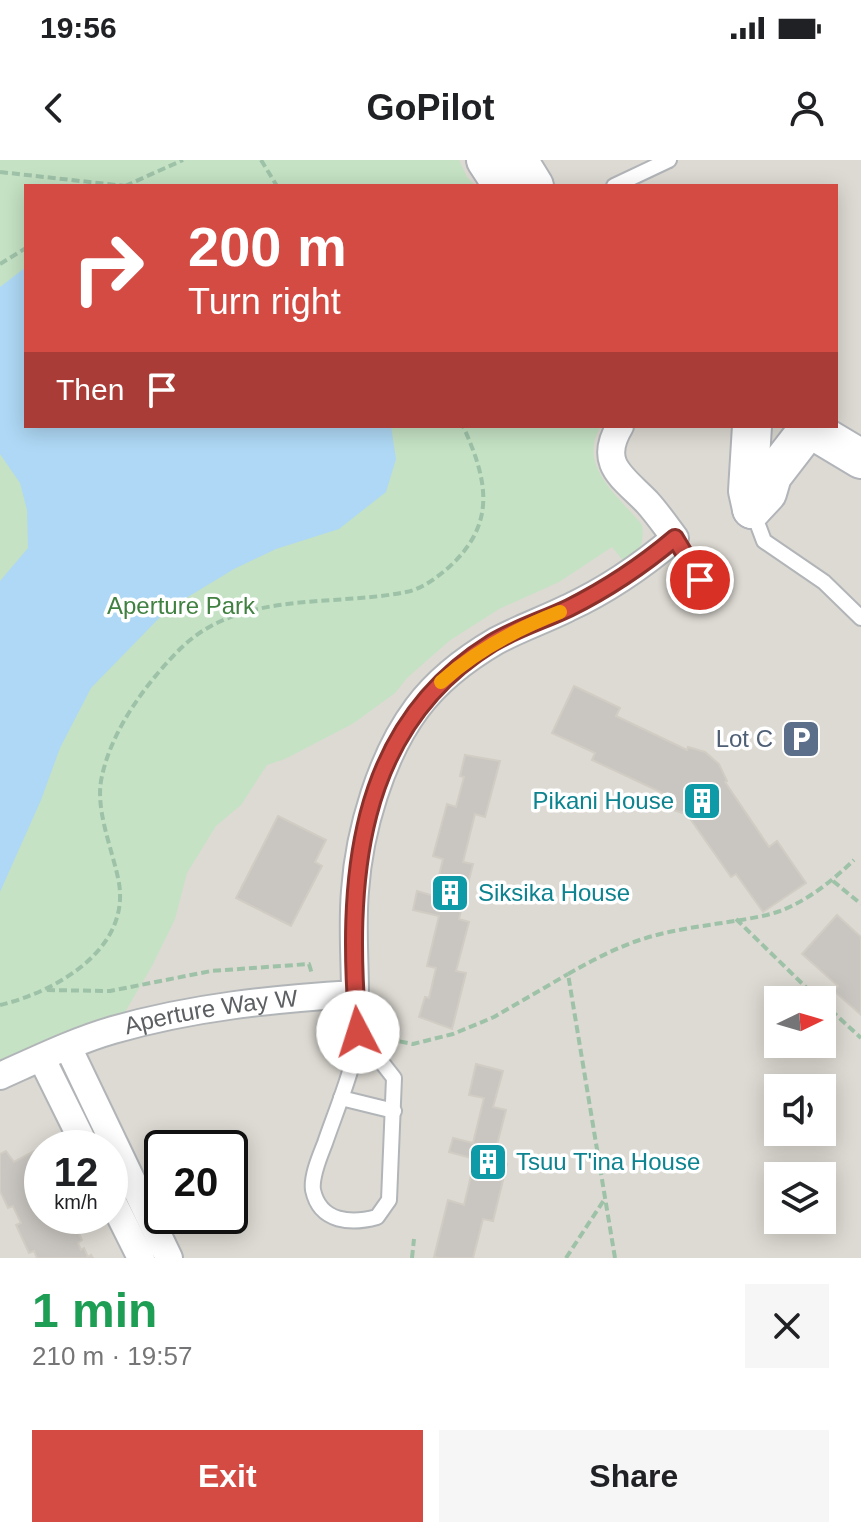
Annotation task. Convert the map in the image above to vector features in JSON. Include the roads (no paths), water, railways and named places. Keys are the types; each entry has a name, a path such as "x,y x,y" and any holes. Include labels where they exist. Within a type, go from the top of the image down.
{"street":[{"path":"486,160 502,184"},
{"path":"518,160 533,184"},
{"path":"355,994 355,891 360,848 383,771 417,708 455,670 484,649 522,627 602,591 675,538 648,502 621,479 612,464 611,448 619,428"},
{"path":"752,428 748,491 752,509"},
{"path":"752,509 767,493 772,476 807,428"},
{"path":"810,428 861,459"},
{"name":"Aperture Way W","path":"0,1076 110,1030 187,1012 239,1003 355,994"},
{"path":"68,1047 169,1258"},
{"path":"42,1059 77,1130"},
{"path":"128,1232 141,1258"}],"lane":[{"path":"618,184 669,160"},
{"path":"752,509 764,541 824,582 861,618"},
{"path":"675,538 700,580"},
{"path":"355,994 358,1032 313,1189 323,1210 340,1220 357,1222 377,1217 389,1200 394,1111 394,1078 358,1032"},
{"path":"341,1098 394,1111"}],"water":[{"path":"24,269 24,428 391,428 396,459 386,492 339,529 276,549 234,569 168,609 91,688 60,748 41,800 0,892 0,581 28,548 27,510 20,483 0,454 0,287"}],"place":[{"name":"Lot C","path":"801,739"},
{"name":"Pikani House","path":"702,801"},
{"name":"Siksika House","path":"450,893"},
{"name":"Tsuu T'ina House","path":"488,1162"}],"park label":[{"name":"Aperture Park","path":"181,606"}]}
